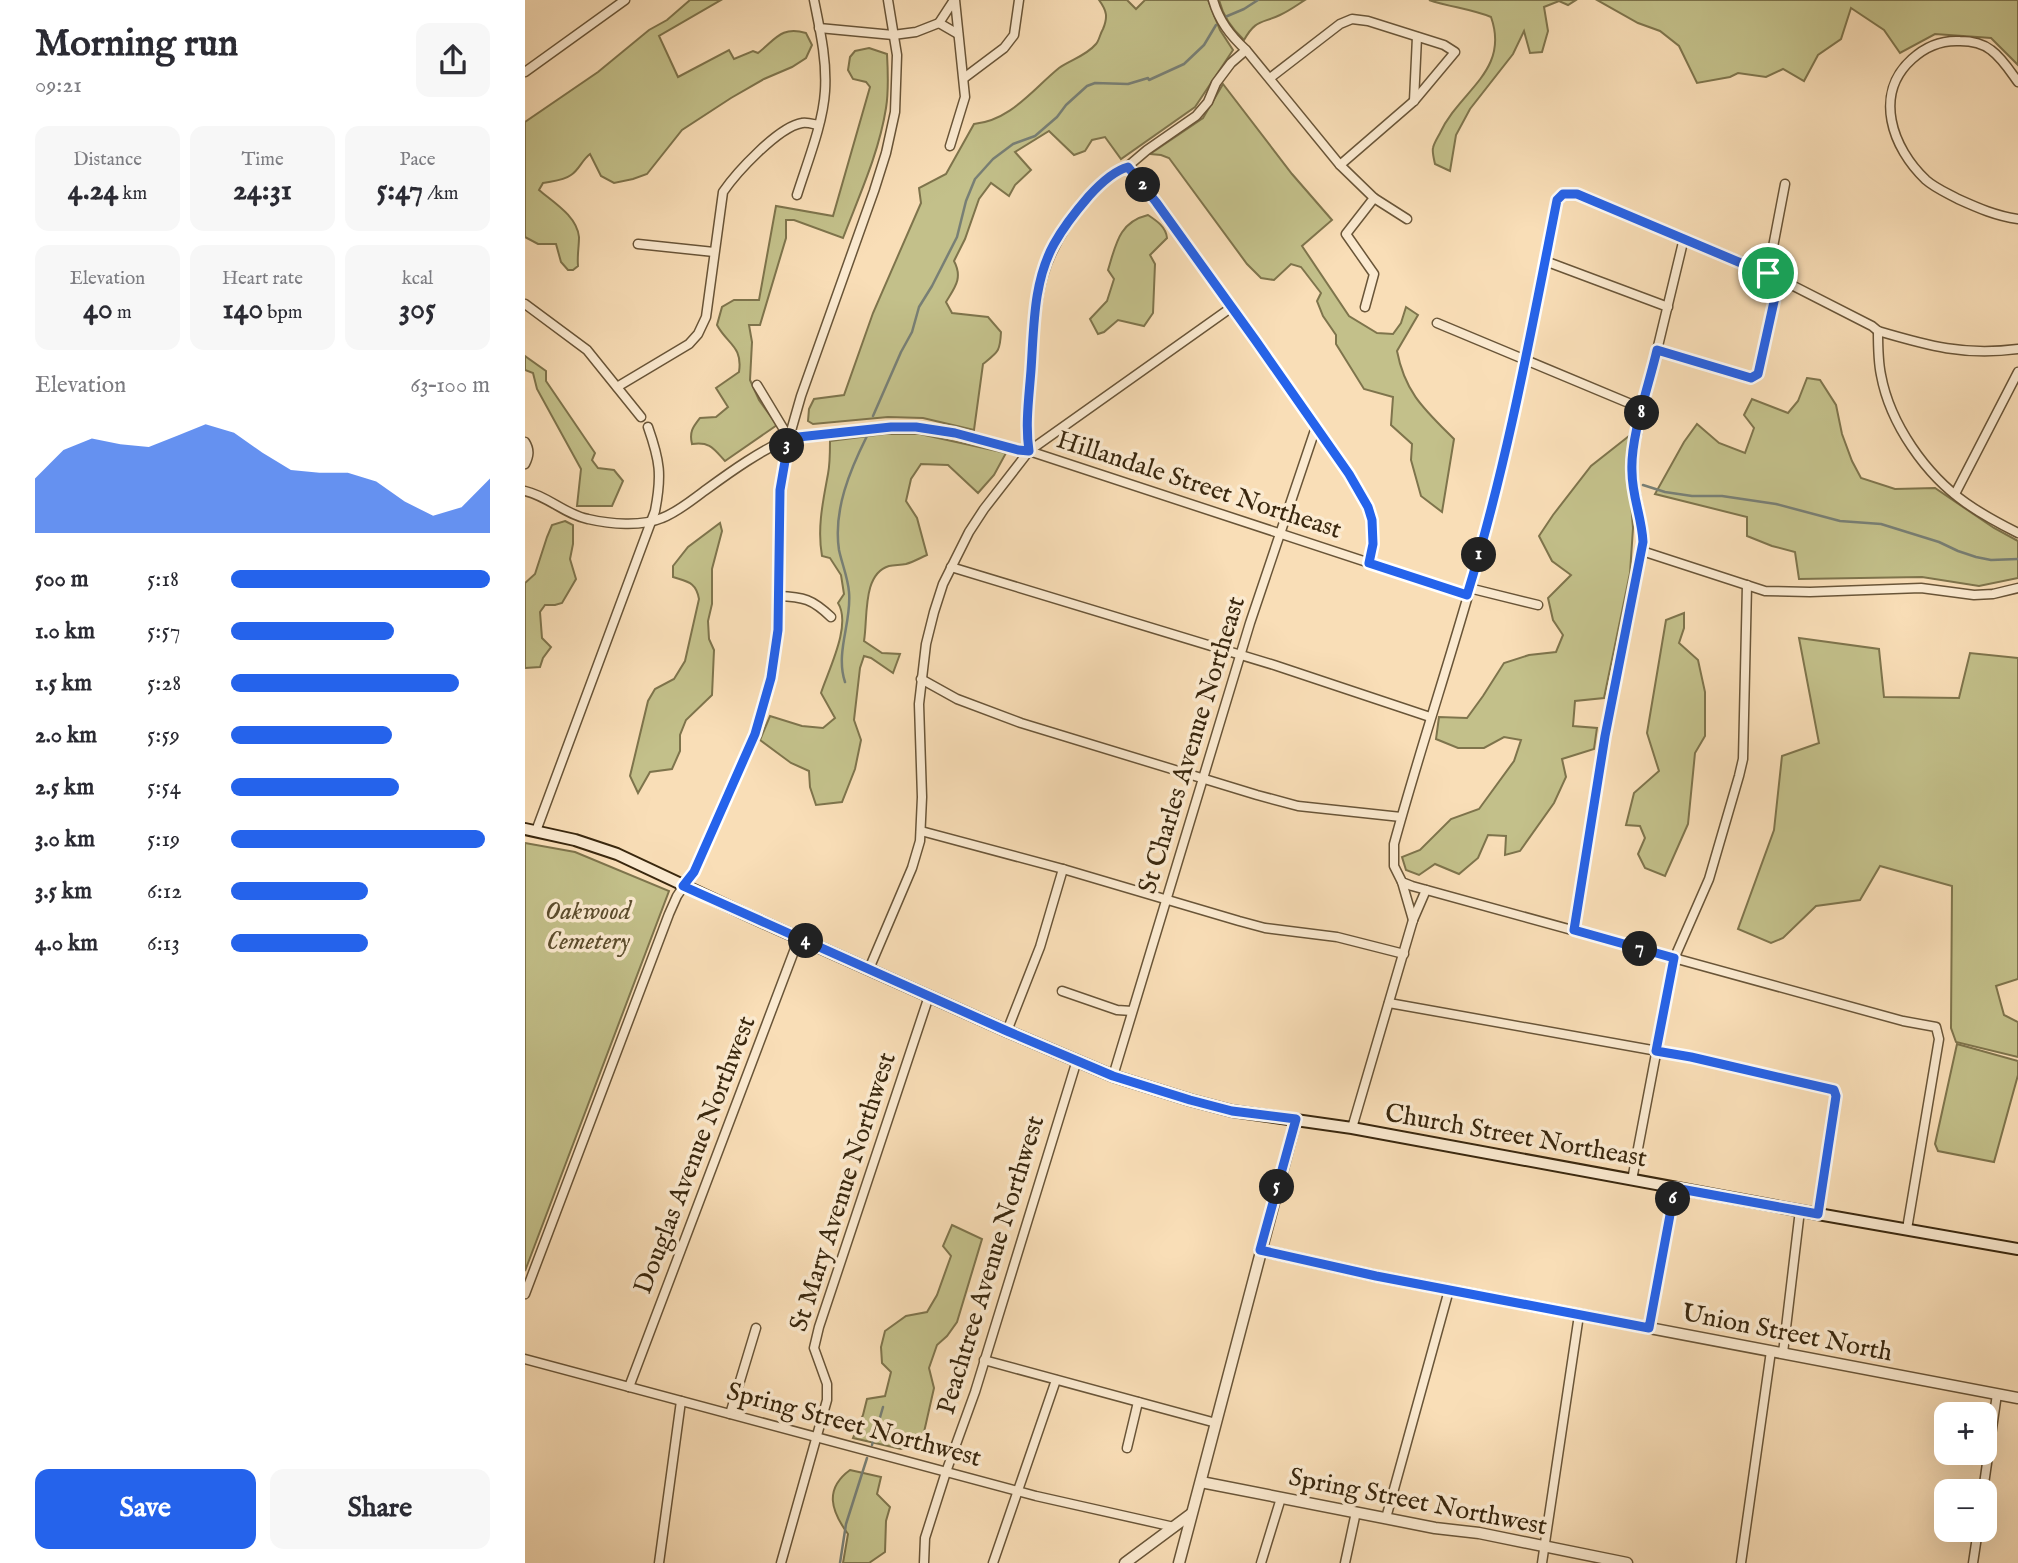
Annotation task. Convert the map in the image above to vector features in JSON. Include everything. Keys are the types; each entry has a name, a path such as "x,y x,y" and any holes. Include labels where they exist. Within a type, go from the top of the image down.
{"main road":[{"name":"Church Street Northeast","path":"531,830 600,848 1007,1031 1113,1076 1190,1100 1232,1111 1352,1128 2018,1249"}],"street":[{"path":"525,72 625,0"},
{"path":"797,195 825,91 825,62 814,0"},
{"path":"525,1294 662,931 683,886 694,872 755,734 762,711 775,662 780,490 789,438 800,397 886,153 895,112 897,55 888,0"},
{"path":"819,28 893,35 916,32 939,23 954,0"},
{"path":"950,146 965,97 954,0"},
{"path":"964,78 1004,48 1014,35 1019,0"},
{"path":"1213,0 1217,15 1230,35 1270,78 1340,165 1374,198 1407,219"},
{"path":"1270,78 1340,24 1352,19 1368,21 1444,45 1455,52 1414,101 1340,165"},
{"path":"939,23 958,34"},
{"path":"1414,101 1417,37"},
{"path":"2018,82 1992,50 1969,41 1951,40 1927,48 1904,66 1896,79 1889,109 1893,130 1901,148 1927,180 1948,194 1987,212 2018,219"},
{"path":"1029,451 1028,404 1035,314 1041,280 1049,256 1065,226 1096,189 1196,117 1208,102 1216,83 1231,63 1246,50"},
{"path":"617,387 689,345 698,334 706,317 723,192 733,177 783,131 802,123 818,125"},
{"path":"1128,167 1232,307 1349,474 1368,507 1373,529 1369,563"},
{"path":"1768,273 1785,184"},
{"path":"1413,920 1402,882 1394,866 1394,845 1504,458 1557,200 1563,194 1577,194 1768,273 1878,331 1956,351 2018,349"},
{"path":"1365,307 1374,274 1346,234 1374,198"},
{"path":"1574,930 1605,736 1642,551 1642,527 1632,471 1633,450 1684,238"},
{"path":"638,244 714,252"},
{"path":"1545,261 1668,307"},
{"path":"1657,350 1751,378 1758,374 1779,279"},
{"path":"525,304 587,350 641,417"},
{"path":"869,969 912,869 921,831 921,679 934,611 951,566 969,532 1029,451 1232,307"},
{"path":"1437,323 1643,409"},
{"path":"1878,331 1881,375 1893,411 1918,455 1955,494 1986,517 2018,533"},
{"path":"1955,494 2018,372"},
{"path":"757,385 789,438"},
{"path":"531,830 652,521 660,486 660,473 657,453 647,427"},
{"name":"Hillandale Street Northeast","path":"525,491 588,519 628,523 652,521 677,510 728,474 789,438 891,427 916,427 955,433 1029,451 1369,563 1468,591 1538,605"},
{"name":"St Charles Avenue Northeast","path":"1113,1076 1241,655 1316,428"},
{"path":"525,442 529,455 525,464"},
{"path":"1642,551 1776,592 1921,588 1974,595 2018,588"},
{"path":"951,566 1241,655 1430,718"},
{"path":"1632,1180 1674,958 1709,879 1743,759 1747,585"},
{"path":"778,596 803,597 816,603 831,617"},
{"path":"921,679 957,699 1021,723 1298,806 1401,817"},
{"path":"921,831 1265,928 1337,937 1404,954"},
{"path":"1007,1031 1041,947 1063,869"},
{"path":"1402,882 1903,1021 1936,1027 1939,1039 1907,1229"},
{"path":"1352,1128 1413,920 1426,890"},
{"name":"Douglas Avenue Northwest","path":"629,1387 799,938"},
{"path":"1062,991 1117,1010 1132,1011"},
{"name":"St Mary Avenue Northwest","path":"781,1563 828,1392 814,1348 929,996"},
{"path":"1389,1003 1691,1057 1834,1090 1836,1096 1818,1214"},
{"name":"Peachtree Avenue Northwest","path":"924,1563 925,1538 985,1360 1077,1060"},
{"path":"1179,1563 1296,1119"},
{"path":"1649,1328 1675,1188"},
{"path":"1783,1353 1800,1210"},
{"name":"Union Street North","path":"1260,1250 1449,1290 2018,1398"},
{"path":"1386,1518 1449,1290"},
{"path":"1542,1563 1579,1315"},
{"path":"730,1413 756,1328"},
{"path":"1741,1563 1771,1351"},
{"name":"Spring Street Northwest","path":"525,1359 946,1472 1174,1527"},
{"path":"985,1360 1216,1423"},
{"path":"993,1563 1056,1380"},
{"path":"1985,1479 1997,1394"},
{"path":"659,1563 681,1401"},
{"path":"1127,1447 1138,1402"},
{"name":"Spring Street Northwest","path":"1201,1482 1627,1563"},
{"path":"1261,1563 1281,1498"},
{"path":"1345,1563 1356,1512"},
{"path":"1125,1563 1192,1514"},
{"path":"1973,1563 1976,1542"}],"green space":[{"path":"690,0 721,0 659,36 678,77 729,50 734,59 753,51 758,53 790,31 806,33 812,45 806,58 731,98 682,130 647,174 614,183 601,176 590,154 568,177 543,183 539,190 563,210 577,229 578,266 568,270 561,262 556,244 538,244 525,237 525,122 598,72"},
{"path":"1099,0 1127,0 1136,9 1145,0 1208,0 1220,30 1233,50 1195,107 1121,159 1105,137 1092,140 1085,151 1074,155 1049,131 1015,152 1031,170 1015,185 1009,196 991,183 979,199 954,261 958,277 946,302 952,313 988,317 1001,332 997,351 983,364 974,430 923,418 888,417 813,424 808,421 809,409 814,399 844,395 873,313 921,203 919,188 946,174 974,124 999,117 1010,110 1059,68 1088,52 1096,44 1106,17"},
{"path":"1219,0 1305,0 1259,23 1244,40 1229,22"},
{"path":"1429,0 1576,0 1568,5 1559,1 1544,7 1548,31 1542,52 1530,53 1524,31 1513,54 1470,109 1456,135 1450,171 1435,164 1434,146 1449,118 1488,66 1494,52 1495,36 1491,17"},
{"path":"1597,0 2018,0 2018,65 1991,38 1935,34 1900,53 1884,30 1851,8 1841,39 1818,55 1804,81 1783,69 1766,77 1738,73 1697,83 1679,46 1660,31 1638,23"},
{"path":"869,48 887,54 888,81 883,125 868,174 843,238 794,220 786,220 786,238 760,325 749,325 752,342 750,380 759,400 777,425 725,461 707,445 692,444 691,436 700,418 716,417 728,407 716,388 739,372 739,356 717,325 722,307 734,300 759,300 776,206 833,216 870,87 866,82 853,79 848,70 850,57 855,51"},
{"path":"1223,84 1292,174 1332,220 1302,246 1349,316 1377,333 1393,334 1401,323 1406,307 1418,315 1397,351 1411,390 1454,439 1442,512 1421,496 1411,460 1412,444 1391,425 1393,397 1364,389 1336,344 1336,335 1323,316 1317,301 1321,293 1301,267 1291,264 1274,280 1261,278 1247,264 1169,158 1150,154 1203,118"},
{"path":"1148,215 1163,227 1167,238 1150,255 1155,264 1153,313 1144,326 1118,320 1098,334 1090,319 1107,301 1114,279 1108,270 1120,235 1138,218"},
{"path":"525,356 546,371 546,381 595,453 592,460 598,468 614,470 623,481 612,506 577,506 581,469 537,389 533,373 525,370"},
{"path":"1807,378 1820,380 1836,405 1842,434 1861,478 1895,489 1935,488 2018,541 2018,578 1979,586 1922,577 1799,579 1795,552 1747,536 1747,517 1655,494 1697,424 1719,443 1745,453 1754,428 1744,415 1752,399 1788,413 1798,401"},
{"path":"884,434 920,434 1006,453 994,475 978,493 948,465 921,464 911,479 906,501 917,518 927,555 906,564 889,566 874,578 868,598 864,641 882,653 900,654 893,673 864,656 854,720 861,740 855,769 842,802 816,805 810,787 809,771 791,763 760,740 770,716 802,726 823,728 835,718 821,693 841,635 842,612 838,603 844,594 841,575 830,558 822,556 821,546 821,515 830,441"},
{"path":"1629,436 1633,528 1630,573 1604,698 1575,701 1573,726 1597,728 1594,749 1562,759 1566,777 1554,803 1520,851 1505,855 1506,836 1488,835 1478,858 1459,874 1435,864 1419,875 1406,870 1402,857 1420,850 1451,819 1479,809 1514,761 1521,740 1504,737 1484,748 1458,748 1436,739 1439,717 1467,718 1504,663 1529,655 1556,652 1563,635 1553,620 1548,598 1571,575 1552,561 1539,536 1591,466"},
{"path":"565,521 573,525 570,559 576,579 562,603 545,605 540,612 542,638 551,647 540,667 525,668 525,583 535,574 552,525"},
{"path":"720,523 722,531 712,569 712,604 708,621 709,639 714,650 712,695 686,720 680,735 680,751 672,769 650,772 638,793 630,776 648,701 655,689 674,679 685,661 699,599 693,586 673,577 673,566 688,547"},
{"path":"1684,613 1684,628 1679,643 1698,660 1705,692 1705,736 1695,753 1688,824 1665,876 1645,868 1638,854 1645,838 1640,826 1626,825 1634,793 1659,771 1647,733 1666,620"},
{"path":"1799,638 1879,649 1884,697 1959,698 1970,653 2018,658 2018,979 1996,986 2004,1015 2018,1022 2018,1057 1956,1042 1951,1028 1952,886 1880,866 1860,900 1816,906 1783,938 1771,943 1738,929 1774,830 1782,756 1819,743"},
{"name":"Oakwood Cemetery","path":"525,843 575,852 669,891 525,1271"},
{"path":"1957,1044 2018,1061 2018,1075 1994,1162 1938,1151 1935,1144"},
{"path":"952,1225 982,1239 957,1322 937,1345 929,1368 934,1388 922,1441 901,1449 853,1438 867,1399 885,1396 891,1372 882,1363 881,1347 885,1331 906,1316 927,1312 937,1295 951,1256 943,1246"},
{"path":"850,1470 881,1477 877,1494 890,1507 886,1521 885,1552 869,1563 843,1563 848,1534 834,1509 833,1493 836,1485"}],"waterway":[{"path":"1225,17 1258,0"},
{"path":"873,416 912,332 919,307 957,237 975,179 993,159 1013,144 1035,136 1087,86 1095,83 1128,84 1148,78 1149,80 1184,64 1204,45 1216,25"},
{"path":"845,682 842,660 849,592 839,550 838,520 849,476 867,436"},
{"path":"1643,485 1692,496 1722,496 1776,504 1840,521 1881,524 1976,557 1991,560 2018,559"},
{"path":"872,1445 883,1407"},
{"path":"840,1563 846,1524 867,1458"}],"route":[{"path":"1128,167 1156,202 1349,474 1368,507 1372,520 1373,544 1369,563 1467,595 1507,446 1557,200 1563,194 1577,194 1768,273 1779,279 1758,374 1751,378 1657,350 1633,450 1633,487 1643,542 1605,736 1574,930 1674,958 1656,1051 1834,1090 1836,1096 1818,1214 1675,1188 1649,1328 1376,1276 1260,1250 1296,1119 1232,1111 1113,1076 683,886 694,872 755,734 775,662 779,614 780,490 789,438 891,427 916,427 955,433 1029,451 1028,404 1035,314 1041,280 1053,245 1065,226 1096,189 1121,169 1128,167"}]}
